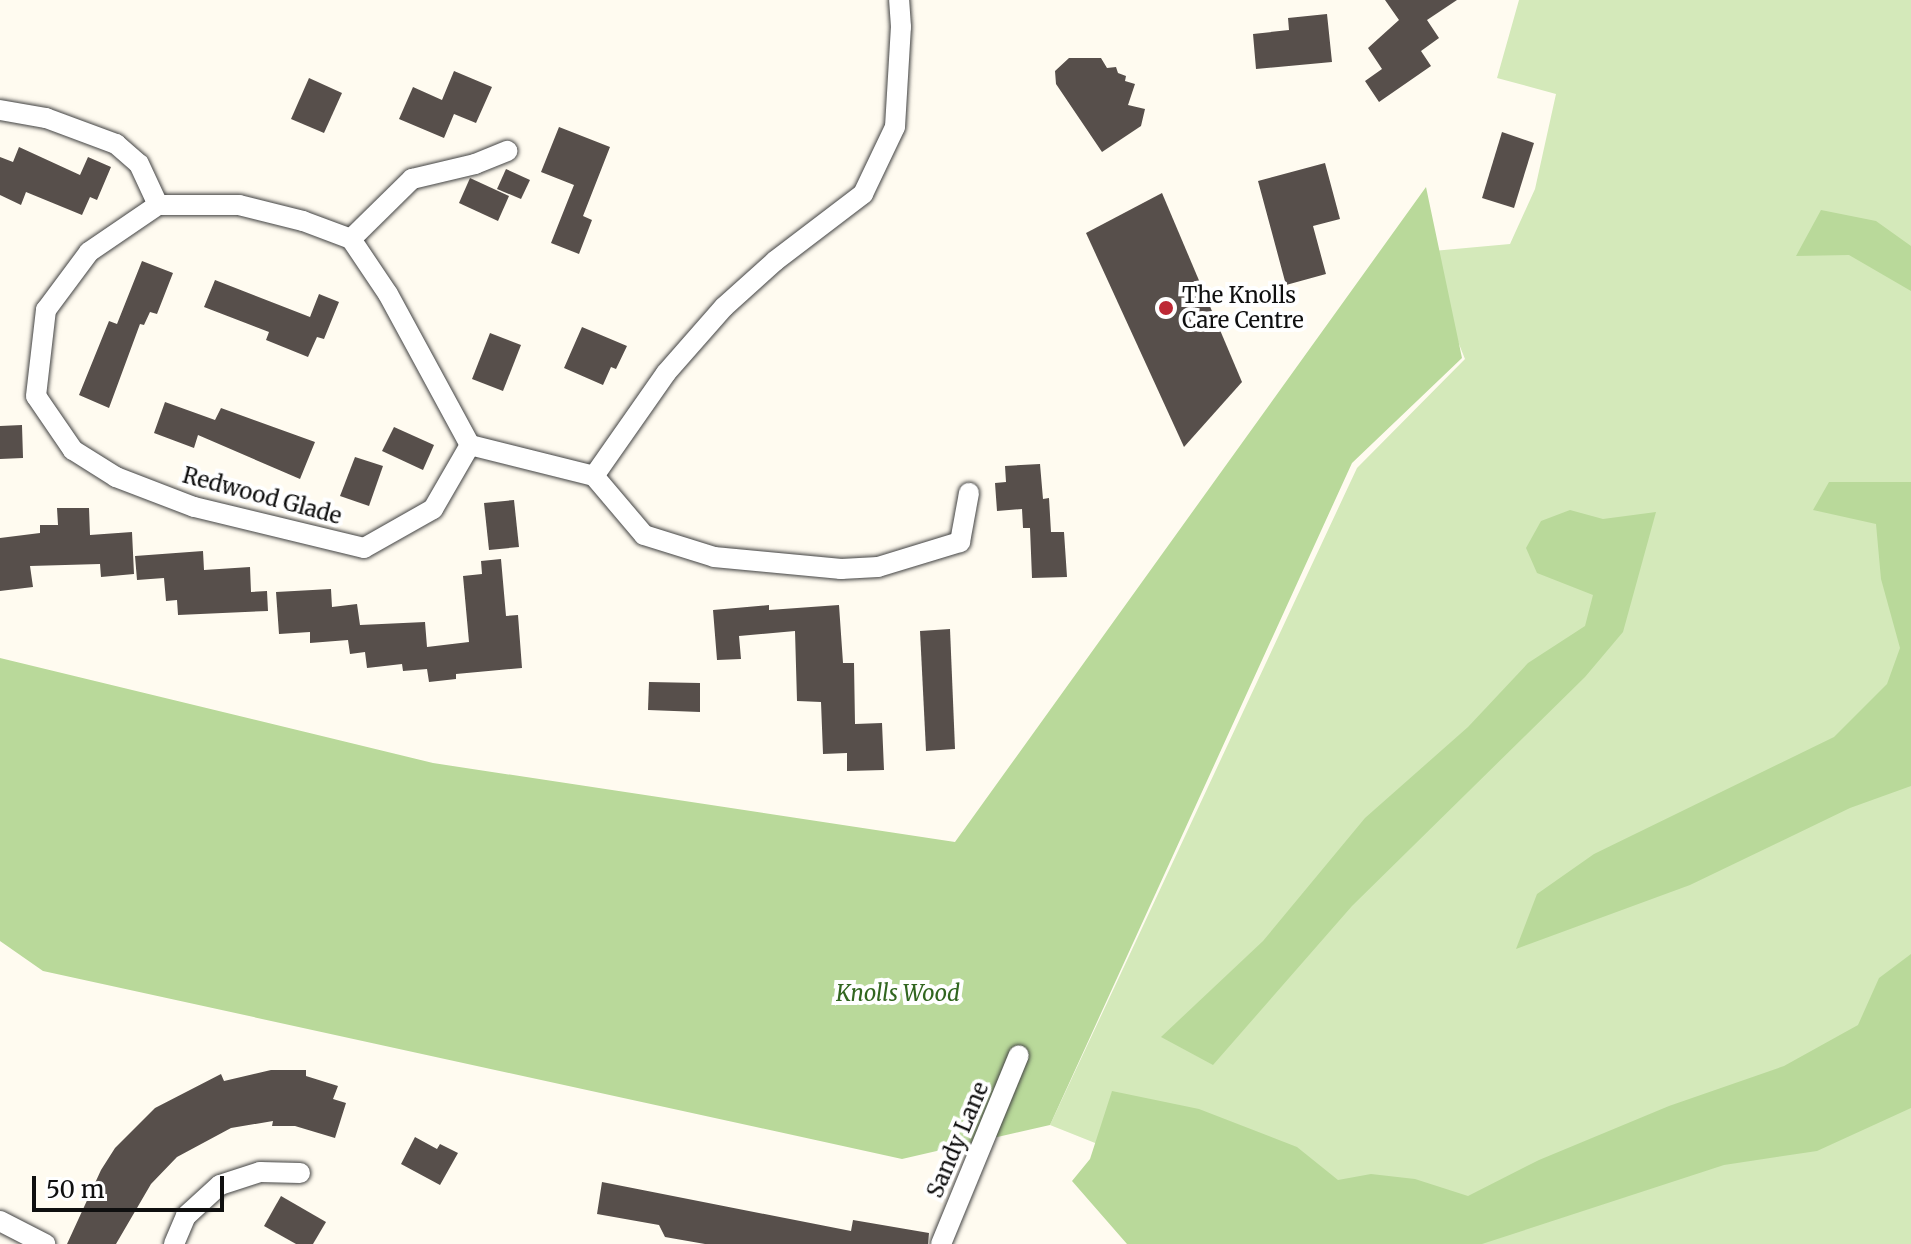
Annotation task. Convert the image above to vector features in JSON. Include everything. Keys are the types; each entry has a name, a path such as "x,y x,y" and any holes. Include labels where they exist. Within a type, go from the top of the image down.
{"street":[{"path":"594,476 666,373 724,307 775,261 863,194 895,127 901,27 899,0"},
{"path":"0,110 46,118 116,144 139,164 158,205 239,205 303,221 351,239 388,294 470,445 594,476 644,535 714,557 841,569 878,567 960,542 969,493"},
{"path":"351,239 412,179 475,164 507,151"},
{"name":"Redwood Glade","path":"158,205 89,252 46,310 36,396 73,450 116,477 194,507 364,548 433,509 470,445"},
{"name":"Sandy Lane","path":"941,1244 1019,1055"},
{"path":"174,1244 186,1216 220,1185 260,1172 300,1173"},
{"path":"0,1221 45,1244"}],"green space":[{"path":"1519,0 1911,0 1911,1244 1282,1244 1248,1204 1050,1125 1357,468 1465,359 1422,252 1510,244 1535,189 1556,94 1497,78"},
{"name":"Knolls Wood","path":"1426,187 1462,358 1352,463 1050,1125 902,1159 43,971 0,941 0,658 433,763 955,842"},
{"path":"1821,210 1876,221 1911,246 1911,291 1849,255 1796,256"},
{"path":"1829,482 1911,482 1911,786 1850,808 1690,885 1516,949 1537,894 1594,854 1834,737 1887,684 1900,648 1881,579 1876,524 1813,510"},
{"path":"1570,510 1603,519 1656,512 1623,632 1585,677 1352,906 1213,1065 1161,1037 1263,941 1365,818 1468,727 1528,663 1585,626 1593,595 1537,573 1526,548 1541,521"},
{"path":"1911,954 1911,1108 1817,1151 1724,1165 1482,1244 1127,1244 1072,1181 1090,1159 1112,1091 1199,1109 1297,1147 1338,1180 1371,1174 1415,1179 1468,1196 1539,1160 1669,1106 1784,1066 1858,1025 1879,978"}],"building":[{"path":"1385,0 1457,0 1427,20 1439,38 1421,51 1431,66 1379,102 1365,81 1382,69 1368,48 1399,20"},
{"path":"1327,14 1332,62 1256,69 1253,34 1289,30 1288,18"},
{"path":"1069,58 1101,58 1107,68 1116,67 1118,73 1126,76 1125,81 1135,84 1128,105 1145,109 1141,126 1102,152 1056,84 1055,71"},
{"path":"454,71 492,87 476,123 454,114 444,138 399,119 413,87 442,100"},
{"path":"309,78 342,93 324,133 291,119"},
{"path":"559,127 610,147 583,216 592,220 579,254 551,243 574,185 541,172"},
{"path":"1502,132 1534,143 1514,208 1482,198"},
{"path":"19,147 80,175 88,157 111,167 97,200 90,197 82,215 26,192 21,205 0,195 0,157 13,162"},
{"path":"1325,163 1340,219 1313,226 1326,274 1286,285 1258,181"},
{"path":"506,169 530,180 521,199 497,189"},
{"path":"470,178 509,196 498,221 459,203"},
{"name":"The Knolls Care Centre","path":"1162,193 1242,382 1184,447 1086,233"},
{"path":"142,261 173,273 157,314 150,312 144,325 140,324 109,408 79,395 109,321 117,324"},
{"path":"215,280 310,317 319,294 339,302 324,339 317,337 308,357 266,340 269,332 204,307"},
{"path":"582,327 627,346 616,369 611,367 603,385 564,368"},
{"path":"490,333 521,345 503,391 472,379"},
{"path":"165,402 215,420 221,408 315,442 300,479 198,435 194,448 154,433"},
{"path":"22,425 23,458 0,459 0,426"},
{"path":"394,427 434,445 423,470 382,451"},
{"path":"355,457 383,466 369,506 340,496"},
{"path":"1040,464 1043,499 1049,498 1051,532 1064,532 1067,577 1032,578 1030,528 1023,528 1022,509 997,511 995,483 1006,482 1005,466"},
{"path":"514,500 519,547 489,550 484,503"},
{"path":"57,508 89,508 90,535 132,532 134,574 101,577 100,564 30,566 33,587 0,591 0,538 40,533 40,525 58,525"},
{"path":"203,551 204,570 250,567 251,592 267,591 268,611 178,615 177,600 166,601 164,578 137,580 135,556"},
{"path":"501,559 506,616 518,615 522,668 456,674 456,679 429,682 427,669 403,671 402,664 367,668 365,652 350,654 348,640 310,643 310,632 279,634 276,592 331,589 332,607 357,604 360,625 425,622 427,647 469,642 463,576 482,574 481,561"},
{"path":"769,605 769,610 839,605 843,663 854,663 855,724 882,723 884,770 847,771 847,753 823,754 821,702 797,701 795,631 739,636 741,659 717,660 713,610"},
{"path":"950,629 955,749 926,751 920,631"},
{"path":"649,682 700,683 700,712 648,710"},
{"path":"271,1070 306,1070 306,1076 338,1086 333,1099 346,1103 335,1138 295,1126 272,1126 273,1121 231,1128 177,1157 151,1184 116,1244 67,1244 101,1170 115,1148 155,1108 221,1074 224,1081"},
{"path":"415,1137 437,1149 440,1144 458,1153 440,1185 401,1164"},
{"path":"602,1182 851,1231 853,1220 929,1233 928,1244 705,1244 665,1237 659,1225 597,1214"},
{"path":"281,1196 326,1222 313,1244 296,1244 264,1226"}],"place":[{"name":"The Knolls Care Centre","path":"1166,308"}]}
